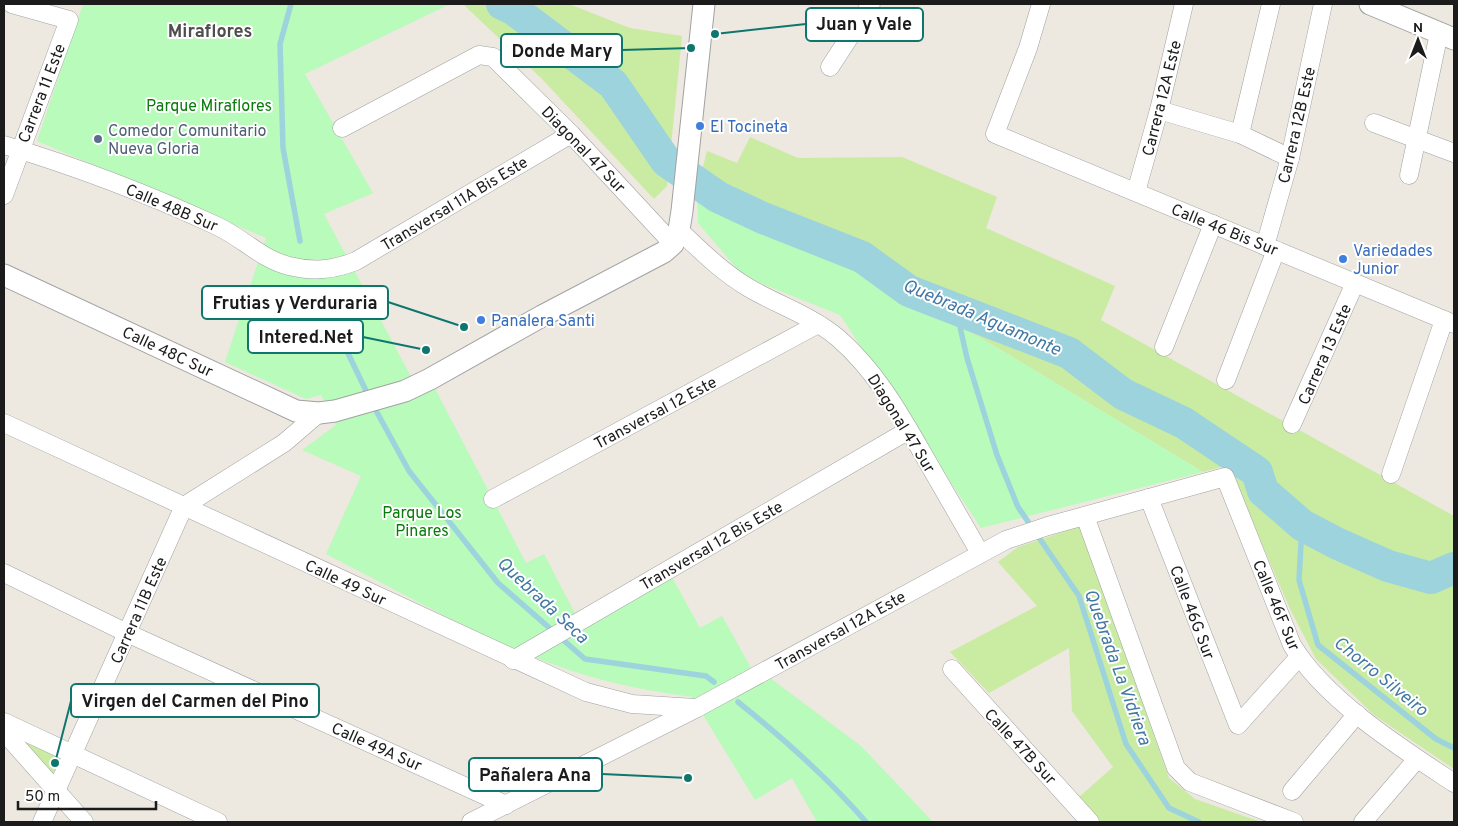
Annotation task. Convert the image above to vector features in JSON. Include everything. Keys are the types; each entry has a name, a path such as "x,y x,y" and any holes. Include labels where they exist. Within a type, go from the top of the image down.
{"street":[{"name":"Carrera 11 Este","path":"4,195 11,147 69,20 12,4"},
{"path":"184,506 284,443 327,412 405,391 542,316 654,258 678,228 688,155 704,4"},
{"path":"830,67 871,4"},
{"name":"Calle 46 Bis Sur","path":"1041,4 1028,48 995,134 1449,322"},
{"name":"Carrera 12A Este","path":"1136,192 1159,110 1184,4"},
{"path":"1240,134 1270,4"},
{"name":"Carrera 12B Este","path":"1226,380 1270,248 1323,4"},
{"path":"1370,4 1446,36 1417,139 1409,176"},
{"name":"Diagonal 47 Sur","path":"342,128 479,55 493,57 570,134 678,228 721,270 748,288 818,324 838,338 864,364 881,384 980,553"},
{"path":"1159,110 1240,134 1290,158"},
{"path":"1374,123 1454,153"},
{"name":"Transversal 11A Bis Este","path":"335,269 356,261 570,134"},
{"name":"Calle 48B Sur","path":"11,147 138,191 234,234 261,255 275,262 304,269 335,269"},
{"path":"1164,347 1213,224"},
{"name":"Calle 48C Sur","path":"4,275 296,411 327,412"},
{"name":"Carrera 13 Este","path":"1292,424 1355,283"},
{"path":"1391,474 1449,322"},
{"name":"Transversal 12 Este","path":"493,499 818,324"},
{"name":"Calle 49 Sur","path":"4,423 586,692 610,700 656,707 697,708"},
{"name":"Transversal 12 Bis Este","path":"514,660 909,430"},
{"name":"Transversal 12A Este","path":"471,822 697,708 980,553 1016,536 1225,477"},
{"name":"Calle 46F Sur","path":"1225,477 1292,645 1299,658 1308,669 1357,714 1417,759 1454,783"},
{"name":"Calle 46G Sur","path":"1149,498 1238,725 1299,658"},
{"name":"Carrera 11B Este","path":"42,822 184,506"},
{"path":"1085,516 1176,768 1190,782 1294,822"},
{"name":"Calle 49A Sur","path":"4,573 127,634 506,805"},
{"name":"Calle 47B Sur","path":"952,669 1090,822"},
{"path":"1292,790 1357,714"},
{"path":"4,722 218,822"},
{"path":"4,732 84,822"},
{"path":"1363,822 1417,759"}],"green space":[{"path":"83,4 448,5 305,74 373,193 324,214 416,386 430,379 526,563 544,554 579,621 668,570 700,628 722,616 755,675 762,672 861,746 933,822 817,822 792,778 755,800 692,697 614,683 588,676 520,651 454,621 326,554 361,476 302,450 336,425 321,395 306,399 225,362 266,238 37,141"},
{"path":"446,4 569,4 630,28 682,36 667,186 654,199 542,79 464,5"},
{"path":"750,137 798,158 902,157 997,197 986,228 1115,286 1101,320 1454,516 1454,769 1374,715 1316,659 1290,609 1228,465 1203,472 983,339 697,190 707,151 737,163"},
{"path":"697,190 983,339 1203,472 981,528 840,315 743,276 698,223"},
{"path":"1081,526 1169,778 1195,799 1261,822 1101,822 1078,798 1113,767 1072,711 1069,648 989,693 950,652 1037,606 998,562 1018,547"},
{"path":"19,736 61,756 52,775"}],"waterway":[{"name":"Quebrada Seca","path":"291,4 280,44 283,148 300,241"},
{"name":"Quebrada Aguamonte","path":"502,4 513,9 613,84 666,161 718,197 763,218 862,257 909,291 1069,353 1123,394 1184,423 1257,472 1263,491 1302,525 1336,543 1388,566 1431,578 1454,568"},
{"name":"Quebrada Seca","path":"321,297 369,397"},
{"name":"Quebrada La Vidriera","path":"956,309 967,358 997,455 1018,507 1079,596 1126,744 1169,808 1199,822"},
{"name":"Quebrada Seca","path":"373,405 409,471 498,583 585,659 706,676 714,682"},
{"name":"Chorro Silveiro","path":"1302,525 1299,580 1318,645 1436,739 1454,748"},
{"name":"Quebrada Seca","path":"738,702 805,759 866,822"}],"place":[{"name":"Juan y Vale","path":"715,34"},
{"name":"Donde Mary","path":"691,48"},
{"name":"El Tocineta","path":"700,126"},
{"name":"Comedor Comunitario Nueva Gloria","path":"98,139"},
{"name":"Variedades Junior","path":"1343,259"},
{"name":"Panalera Santi","path":"481,320"},
{"name":"Frutias y Verduraria","path":"464,327"},
{"name":"Intered.Net","path":"426,350"},
{"name":"Virgen del Carmen del Pino","path":"55,763"},
{"name":"Pañalera Ana","path":"688,778"}],"district":[{"name":"Miraflores","path":"210,31"}],"park label":[{"name":"Parque Miraflores","path":"209,105"},
{"name":"Parque Los Pinares","path":"422,521"}]}
